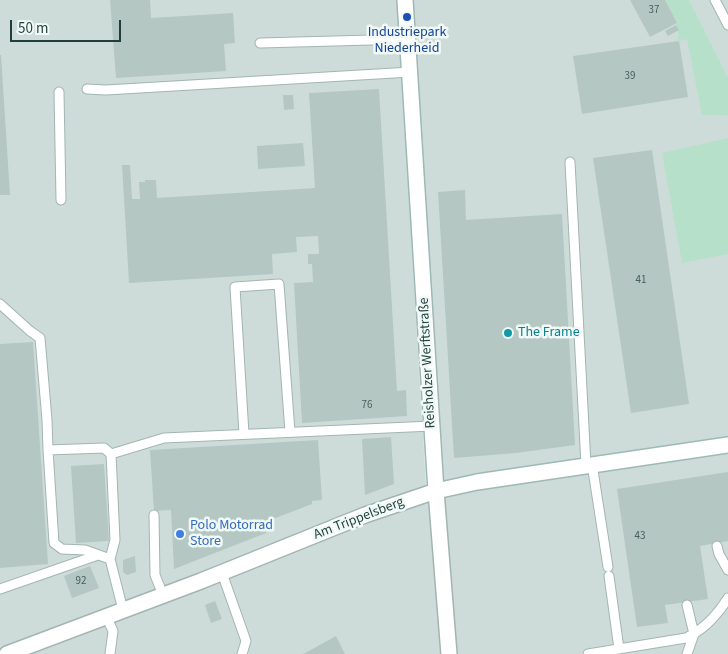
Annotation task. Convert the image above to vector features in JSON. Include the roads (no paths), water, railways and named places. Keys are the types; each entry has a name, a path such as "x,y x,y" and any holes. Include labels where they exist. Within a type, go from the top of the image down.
{"street":[{"name":"Reisholzer Werftstraße","path":"406,0 436,491 449,654"},
{"name":"Am Trippelsberg","path":"7,654 222,573 365,515 436,491 464,484 728,445"}],"lane":[{"path":"715,0 728,25"},
{"path":"260,43 408,39"},
{"path":"86,90 411,72"},
{"path":"59,92 61,200"},
{"path":"570,162 589,465 609,572 619,649"},
{"path":"244,434 234,287 279,284 290,432"},
{"path":"0,304 30,332 40,338 54,543 62,550 85,550 110,559"},
{"path":"111,454 164,438 432,426"},
{"path":"48,450 104,448 111,454 115,540 110,559 124,610"},
{"path":"154,515 155,575 164,595"},
{"path":"717,546 719,554 728,570"},
{"path":"0,590 98,555"},
{"path":"222,573 246,641 242,654"},
{"path":"588,654 678,640 694,634 707,623 728,598"},
{"path":"687,605 694,634 687,654"},
{"path":"106,616 113,631 110,654"}],"place":[{"name":"Industriepark Niederheid","path":"407,17"},
{"name":"The Frame","path":"508,333"},
{"name":"Polo Motorrad Store","path":"180,534"}]}
